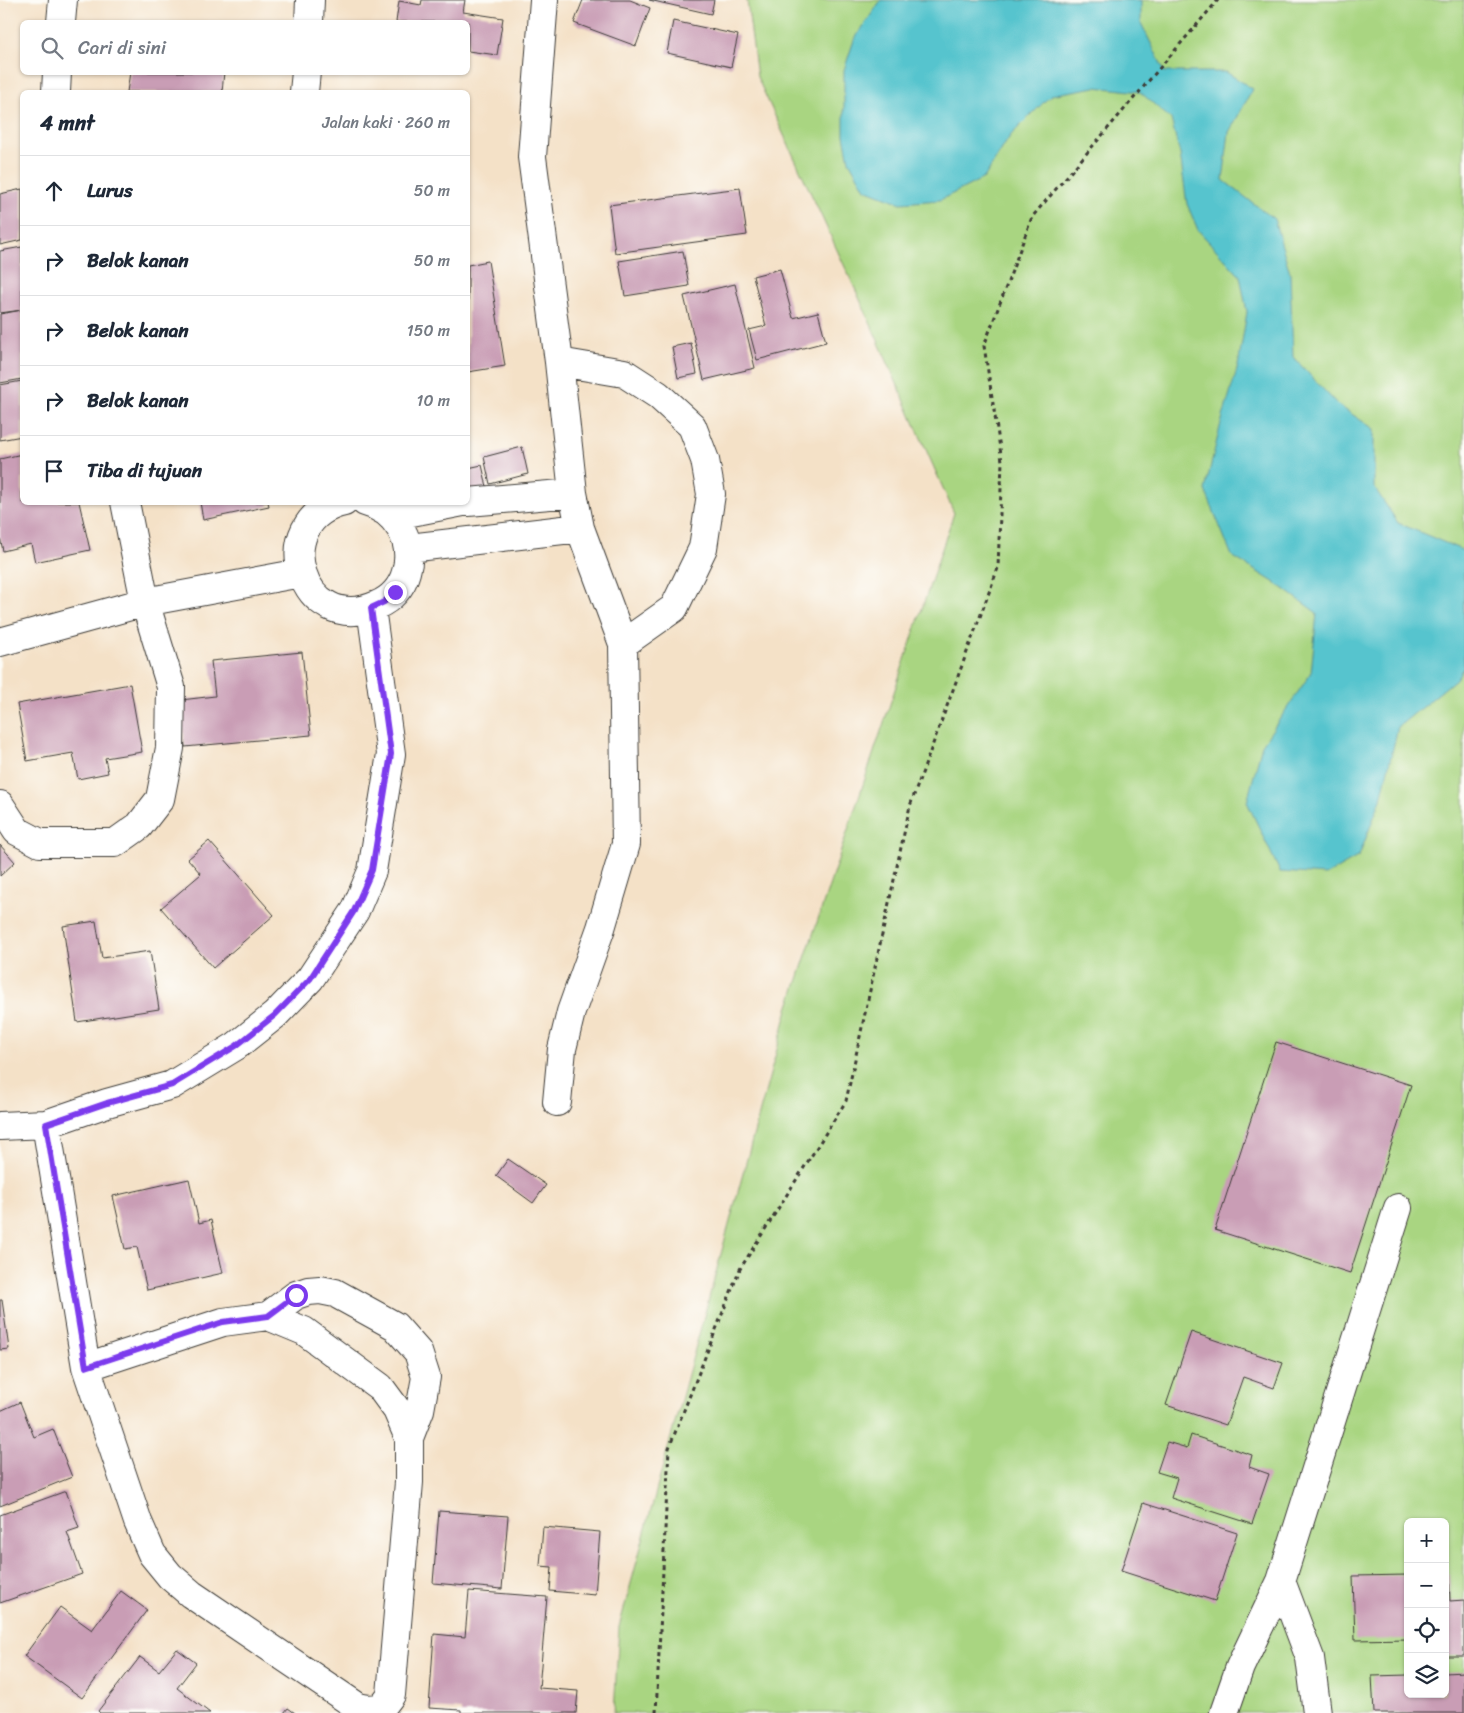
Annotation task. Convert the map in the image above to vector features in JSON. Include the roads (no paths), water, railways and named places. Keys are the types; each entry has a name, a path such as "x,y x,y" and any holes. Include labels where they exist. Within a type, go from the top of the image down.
{"street":[{"path":"61,20 63,0"},
{"path":"309,20 310,0"},
{"path":"544,0 532,157 559,362 573,493 580,528 623,644 626,844 601,928 571,1012 562,1048 557,1102"},
{"path":"56,90 57,75"},
{"path":"304,90 306,75"},
{"path":"559,362 624,373 658,395 692,426 704,460 711,494 703,548 674,608 623,644"},
{"path":"470,502 573,493"},
{"path":"0,805 17,831 40,843 115,843 139,826 160,799 170,748 171,688 144,602 126,505"},
{"path":"333,505 320,512 306,529 299,551 301,573 317,598 330,606 358,611 371,608 390,598 404,579 409,564 409,548 402,530 383,509 373,505"},
{"path":"391,516 448,505"},
{"path":"409,548 580,528"},
{"path":"0,642 144,602 301,573"},
{"path":"0,1126 46,1124 107,1103 172,1085 236,1046 275,1015 310,979 354,911 372,870 391,754 371,608"},
{"path":"46,1124 86,1367 138,1522 152,1554 170,1576 191,1594 358,1706 367,1709 381,1708 391,1695 409,1482 409,1438 420,1410 426,1376 418,1352 395,1326 335,1293 320,1290 296,1295 268,1316 223,1322 86,1367"},
{"path":"1224,1713 1240,1667 1281,1581 1398,1208"},
{"path":"268,1316 304,1331 380,1387 397,1410 409,1438"},
{"path":"1281,1581 1310,1658 1317,1713"}],"water":[{"path":"881,0 1141,0 1141,23 1165,72 1226,72 1253,89 1229,132 1223,180 1274,219 1290,273 1293,357 1338,405 1374,429 1374,487 1398,523 1462,550 1464,553 1464,667 1456,679 1398,727 1381,799 1359,856 1326,875 1280,872 1247,802 1262,745 1311,673 1317,613 1280,586 1232,556 1205,490 1220,427 1238,366 1247,312 1240,276 1198,230 1187,204 1180,154 1171,119 1140,92 1095,87 1051,95 1010,136 984,178 940,200 901,203 865,189 849,161 844,135 844,70 854,40"}]}
